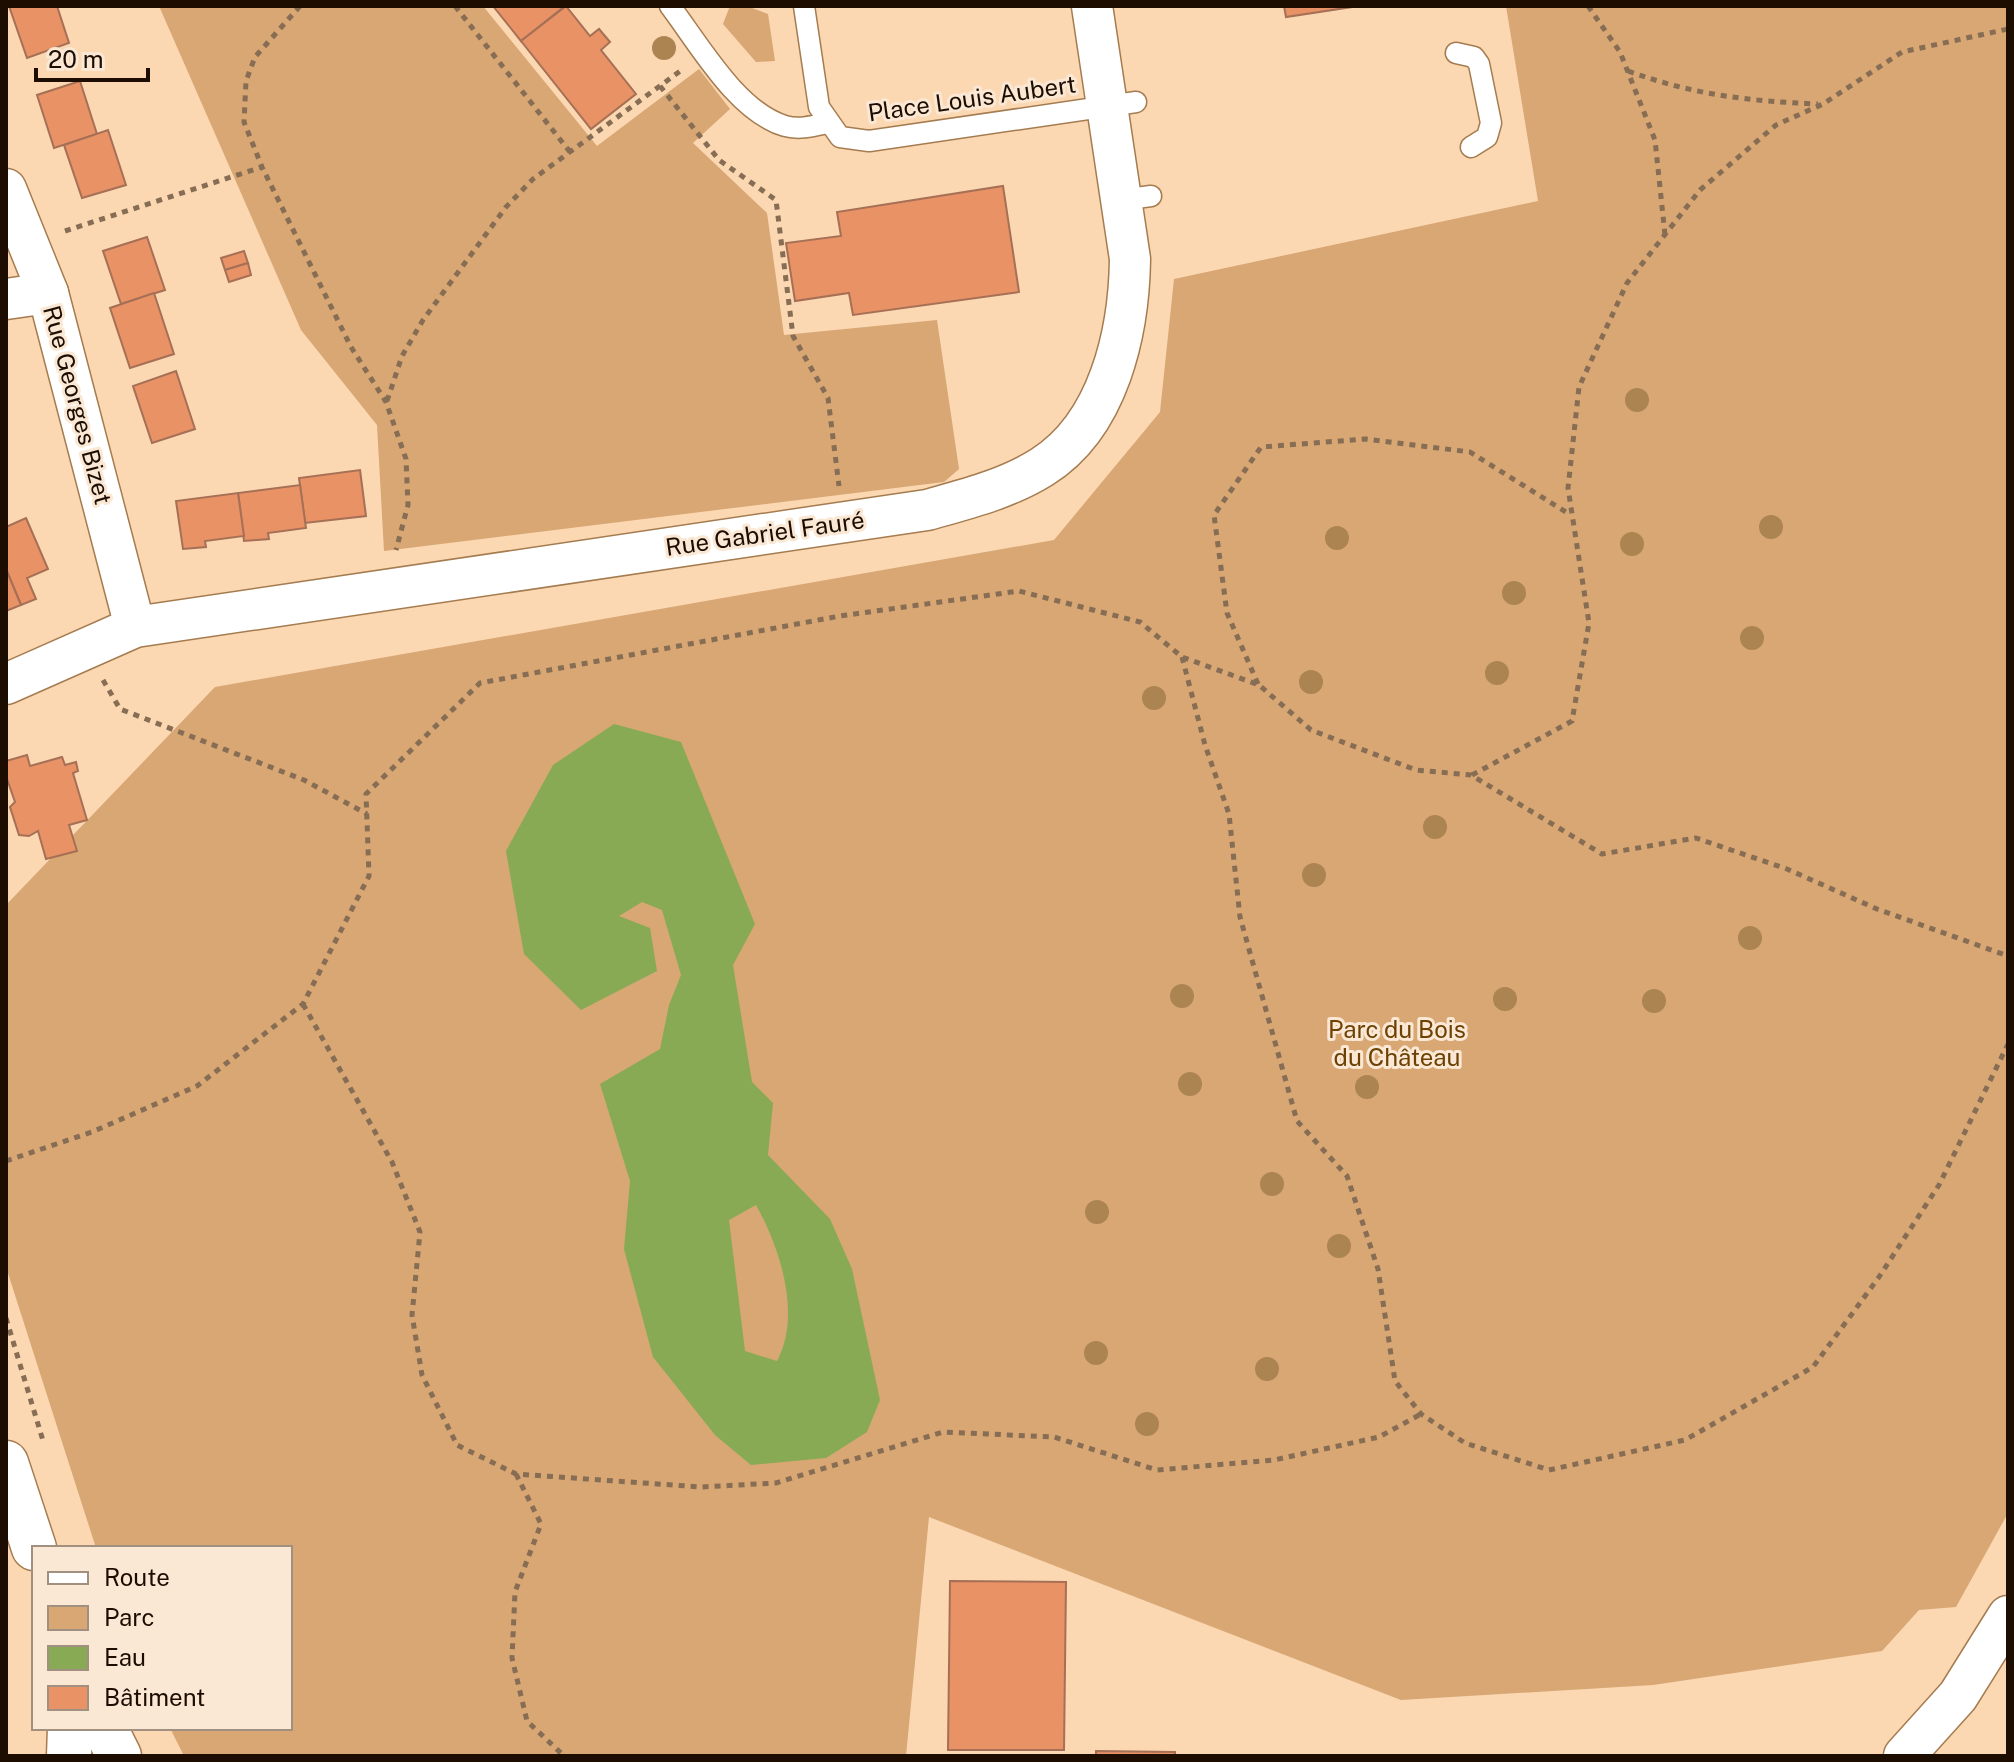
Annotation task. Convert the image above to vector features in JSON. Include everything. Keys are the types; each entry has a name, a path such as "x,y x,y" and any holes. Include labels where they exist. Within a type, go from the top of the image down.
{"main road":[{"path":"27,1460 34,1546"},
{"path":"69,1756 70,1730"},
{"path":"106,1730 119,1756"}],"street":[{"name":"Rue Gabriel Fauré","path":"6,684 135,627 927,510 987,493 1043,466 1068,444 1088,418 1110,377 1124,331 1136,198 1121,104 1092,6"},
{"name":"Rue Georges Bizet","path":"6,189 48,293 135,627"},
{"path":"6,299 48,293"},
{"path":"1904,1756 1958,1696 2008,1616"}],"lane":[{"path":"670,6 744,102 765,118 799,128 828,123 819,107 804,6"},
{"path":"1456,53 1474,57 1479,64 1491,123 1487,137 1471,147"},
{"name":"Place Louis Aubert","path":"828,123 840,137 869,141 1121,104"}],"path":[{"path":"300,6 255,57 246,81 244,122 262,167 351,347 386,402 406,459 408,505 397,550 360,594"},
{"path":"455,6 570,152"},
{"path":"1588,6 1620,52 1655,140 1665,235"},
{"path":"1471,775 1572,721 1589,623 1568,488 1579,387 1627,283 1700,190 1776,125 1823,104 1902,52 2008,29"},
{"path":"386,402 402,356 423,320 506,207 533,179 706,52"},
{"path":"1627,70 1676,88 1738,101 1823,104"},
{"path":"660,86 719,160 776,200 793,336 828,398 843,523"},
{"path":"28,243 262,167"},
{"path":"1259,685 1227,613 1214,515 1261,447 1366,439 1470,452 1570,514"},
{"path":"6,1161 92,1132 197,1086 303,1004 369,876 366,794 480,683 840,616 1019,591 1140,622 1182,657 1259,685 1311,730 1416,770 1471,775 1602,854 1696,838 1787,869 1877,909 2008,956"},
{"path":"85,648 120,709 304,780 367,814"},
{"path":"1182,657 1205,745 1229,814 1240,917 1297,1121 1347,1176 1378,1269 1395,1381 1421,1414 1465,1443 1549,1470 1685,1440 1813,1367 1879,1277 1939,1185 2008,1044"},
{"path":"303,1004 392,1162 420,1232 412,1315 422,1375 457,1445 516,1474 701,1487 776,1483 943,1432 1054,1437 1157,1470 1274,1460 1379,1437 1421,1414"},
{"path":"6,1318 27,1460"},
{"path":"516,1474 541,1524 515,1592 512,1658 527,1721 564,1756"}],"green space":[{"path":"159,6 483,6 597,146 699,69 730,109 693,143 767,213 784,335 937,320 959,469 944,482 384,551 377,425 301,330"},
{"path":"730,6 747,6 768,14 775,61 756,62 723,24"},
{"name":"Parc du Bois du Château","path":"1506,6 2008,6 2008,1513 1956,1607 1919,1610 1882,1651 1653,1685 1401,1700 929,1517 906,1756 184,1756 171,1730 292,1730 292,1546 95,1546 6,1267 6,905 215,687 1054,540 1160,412 1174,279 1538,201"}],"water":[{"path":"614,724 681,742 755,924 733,965 752,1082 773,1103 768,1155 830,1219 852,1269 880,1400 867,1432 826,1458 751,1465 715,1435 653,1357 624,1249 630,1181 600,1084 660,1049 669,1005 681,975 662,910 642,902 619,916 650,928 657,971 581,1010 524,954 506,851 553,765","holes":["756,1205 780,1261 788,1303 788,1323 777,1361 745,1351 729,1220"]}],"building":[{"path":"9,6 57,6 69,43 27,58"},
{"path":"493,6 565,6 521,41"},
{"path":"566,6 590,36 599,29 610,42 601,50 636,94 591,129 521,41"},
{"path":"1284,6 1359,6 1286,17"},
{"path":"80,81 97,134 54,148 37,95"},
{"path":"108,130 126,185 82,198 64,145"},
{"path":"1003,186 1019,292 853,315 849,293 795,301 786,243 841,236 837,212"},
{"path":"147,237 165,290 121,304 103,251"},
{"path":"244,251 248,263 225,270 221,258"},
{"path":"248,263 251,275 229,282 225,270"},
{"path":"154,293 174,354 130,368 110,308"},
{"path":"176,371 195,429 152,443 133,386"},
{"path":"360,470 366,516 305,523 299,478"},
{"path":"300,485 306,528 268,533 269,539 244,541 238,493"},
{"path":"238,493 244,536 205,541 206,547 183,549 176,501"},
{"path":"26,518 48,569 27,578 36,599 21,605 6,569 6,527"},
{"path":"6,569 21,605 6,611"},
{"path":"27,755 30,766 62,757 65,765 76,762 78,771 73,773 87,820 69,825 77,851 46,859 38,831 29,836 19,835 10,807 15,802 6,776 6,761"},
{"path":"950,1581 1066,1582 1064,1750 948,1750"},
{"path":"1096,1751 1175,1752 1175,1756 1096,1756"}]}
